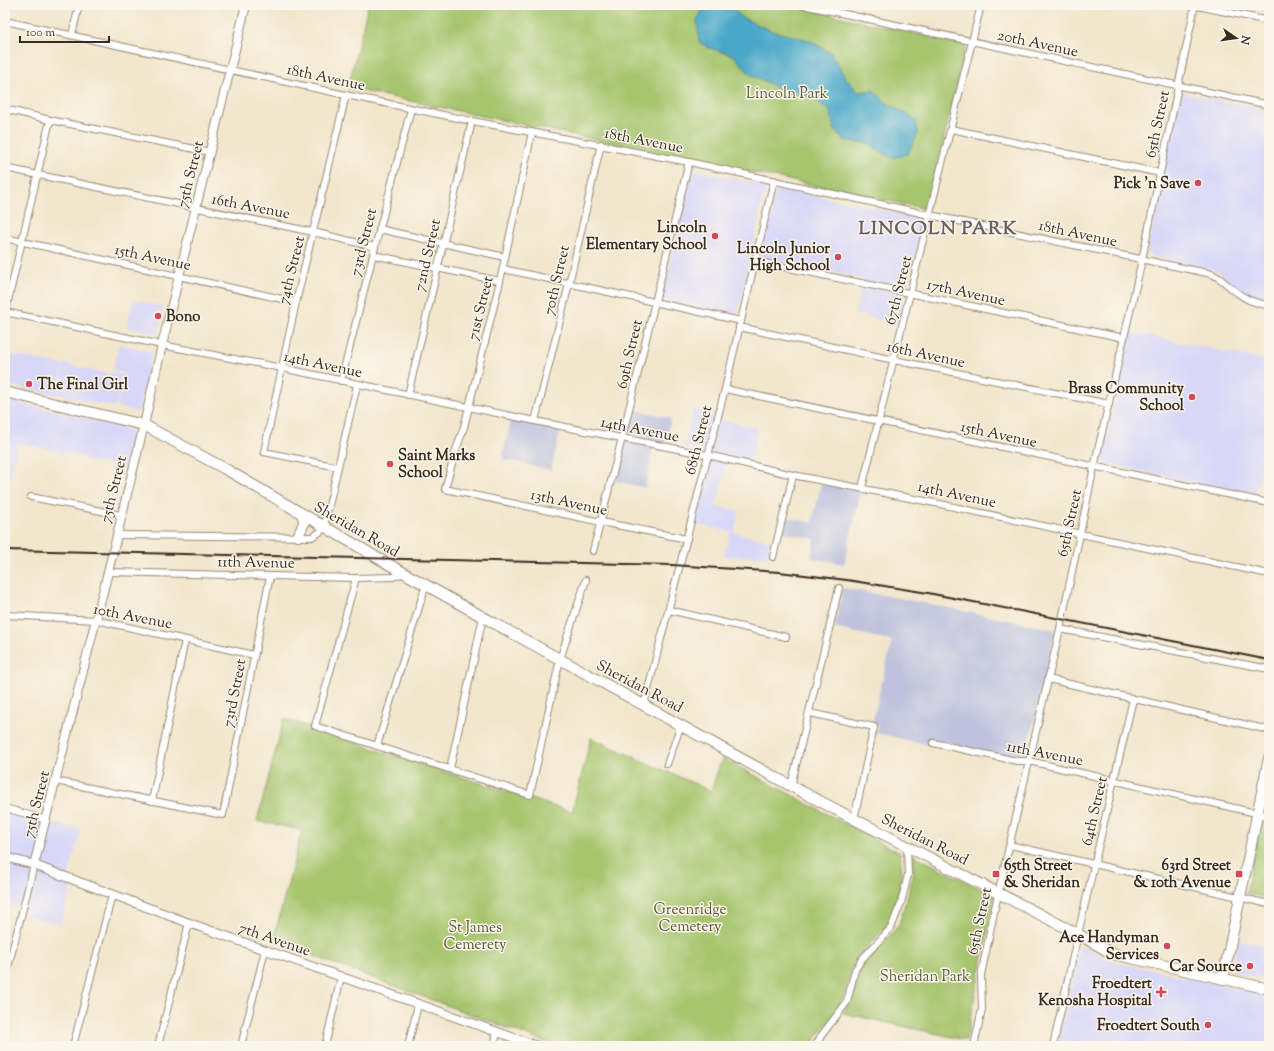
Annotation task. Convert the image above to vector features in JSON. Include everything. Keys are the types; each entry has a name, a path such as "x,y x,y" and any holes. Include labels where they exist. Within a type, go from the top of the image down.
{"main road":[{"name":"Sheridan Road","path":"5,392 144,425 229,471 324,527 644,706 791,786 1078,934 1113,954 1269,989"},
{"path":"298,536 304,523 303,514"},
{"path":"1223,979 1269,758"}],"street":[{"path":"72,35 79,5"},
{"name":"75th Street","path":"5,980 47,820 246,5"},
{"name":"20th Avenue","path":"803,5 1269,105"},
{"name":"67th Street","path":"862,488 981,5"},
{"path":"1194,5 1269,21"},
{"name":"65th Street","path":"974,1046 982,1009 981,975 998,894 1060,628 1094,467 1142,260 1194,5"},
{"name":"18th Avenue","path":"5,21 411,109 601,144 689,162 930,215 1212,274 1218,276 1242,297 1259,304 1269,305"},
{"name":"74th Street","path":"338,467 264,452 296,302 346,95"},
{"path":"5,109 50,120 210,152"},
{"name":"73rd Street","path":"341,382 372,255 411,109"},
{"path":"5,313 50,120"},
{"name":"72nd Street","path":"408,395 472,121"},
{"path":"951,129 1160,173"},
{"name":"71st Street","path":"445,489 469,408 503,269 532,132"},
{"name":"70th Street","path":"534,421 569,284 601,144"},
{"name":"69th Street","path":"593,551 689,162"},
{"name":"16th Avenue","path":"5,168 375,246"},
{"name":"68th Street","path":"644,706 725,389 774,180"},
{"path":"379,229 505,257"},
{"name":"15th Avenue","path":"5,238 296,302"},
{"path":"372,255 500,281"},
{"name":"17th Avenue","path":"755,261 1124,338"},
{"name":"16th Avenue","path":"503,269 655,301 740,324 894,360 1109,404"},
{"name":"14th Avenue","path":"5,313 622,438 792,475 1080,533 1269,574"},
{"path":"116,535 312,536 320,532 324,527 357,385"},
{"name":"15th Avenue","path":"725,389 1269,503"},
{"path":"773,557 792,475"},
{"name":"13th Avenue","path":"445,489 687,539"},
{"path":"30,497 121,515"},
{"name":"11th Avenue","path":"108,572 356,578 393,577 404,572"},
{"name":"73rd Street","path":"152,801 223,815 270,576"},
{"path":"356,578 315,726 530,795 560,659 586,580"},
{"path":"377,746 426,584"},
{"path":"791,786 810,713 839,588"},
{"path":"669,610 786,637"},
{"name":"10th Avenue","path":"5,615 96,620 254,655"},
{"path":"450,769 483,617"},
{"path":"1060,628 1269,669"},
{"path":"56,781 152,801 185,640"},
{"path":"1048,679 1269,730"},
{"name":"64th Street","path":"1053,1046 1133,698"},
{"path":"810,713 874,727 854,819"},
{"path":"667,764 681,725"},
{"name":"11th Avenue","path":"933,743 1017,761 1028,761 1269,816"},
{"path":"5,808 47,820"},
{"path":"1010,845 1269,904"},
{"path":"815,1046 820,1036 847,1002 855,970 862,959 891,928 908,876 906,846"},
{"name":"7th Avenue","path":"5,858 34,865 189,923 537,1046"},
{"path":"73,1046 112,895"},
{"path":"158,1046 189,923"},
{"path":"241,1046 265,950"},
{"path":"325,1046 341,977"},
{"path":"408,1046 418,1005"},
{"path":"494,1046 497,1032"}],"shaded area":[{"path":"1177,92 1269,110 1269,300 1255,298 1242,292 1218,271 1153,257 1147,253 1154,223 1150,222"},
{"name":"Lincoln Elementary School","path":"692,170 764,185 766,187 738,311 736,314 665,300 662,297"},
{"name":"Lincoln Junior High School","path":"779,188 921,218 922,225 897,324 855,314 863,279 761,256 760,253 776,192"},
{"path":"133,300 164,307 158,334 127,327"},
{"name":"Brass Community School","path":"1130,332 1269,361 1269,433 1255,495 1102,461"},
{"path":"119,344 152,352 138,412 117,407 124,373 113,370"},
{"path":"5,353 63,365 57,395 5,384"},
{"path":"64,364 110,374 111,372 123,375 116,407 58,395"},
{"path":"5,400 102,422 134,431 128,462 129,468 85,460 85,457 18,443 5,501"},
{"path":"633,409 671,418 665,443 655,441 645,488 616,481"},
{"path":"693,410 712,414 711,418 758,428 751,459 729,455 716,507 739,511 734,533 772,541 767,557 724,556 731,532 696,524 712,452 684,446"},
{"path":"511,419 561,429 551,470 502,459"},
{"path":"821,484 861,491 844,564 811,558 815,539 782,532 786,517 812,523"},
{"path":"843,588 905,599 1056,630 1026,754 1010,758 931,740 929,745 876,733 878,725 872,723 892,641 834,628"},
{"path":"9,812 81,830 67,881 72,883 61,924 27,916 28,909 5,904 5,828"},
{"path":"1238,940 1269,947 1269,980 1236,973 1233,970 1232,965"},
{"name":"Froedtert Kenosha Hospital","path":"1080,946 1084,946 1117,962 1269,996 1269,1046 1058,1046"}],"green space":[{"name":"Lincoln Park","path":"368,5 788,5 966,45 927,209 348,88"},
{"name":"Greenridge Cemetery","path":"284,719 382,752 572,812 591,738 711,791 722,758 900,853 902,874 896,903 888,924 853,963 839,1008 810,1046 556,1046 273,941 302,830 257,821"},
{"path":"1261,818 1269,820 1269,899 1246,893"},
{"name":"Sheridan Park","path":"913,855 995,896 966,1040 843,1013 852,999 862,967 899,925 913,876"}],"water":[{"path":"706,5 728,5 743,18 772,31 809,40 832,54 845,77 858,92 873,90 887,103 916,120 918,133 908,154 891,158 870,144 843,140 834,129 830,111 811,97 775,86 751,75 733,55 709,48 699,42 697,20"}],"railway":[{"path":"5,550 672,565 779,572 847,580 928,593 1269,660"}],"place":[{"name":"Pick 'n Save","path":"1198,183"},
{"name":"Lincoln Elementary School","path":"715,236"},
{"name":"Lincoln Junior High School","path":"838,257"},
{"name":"Bono","path":"158,316"},
{"name":"The Final Girl","path":"29,384"},
{"name":"Brass Community School","path":"1192,397"},
{"name":"Saint Marks School","path":"390,464"},
{"name":"65th Street & Sheridan","path":"996,874"},
{"name":"63rd Street & 10th Avenue","path":"1239,874"},
{"name":"Ace Handyman Services","path":"1167,946"},
{"name":"Car Source","path":"1250,966"},
{"name":"Froedtert Kenosha Hospital","path":"1161,992"},
{"name":"Froedtert South","path":"1208,1025"}],"district":[{"name":"LINCOLN PARK","path":"938,227"}],"park label":[{"name":"St James Cemerety","path":"475,936"}]}
